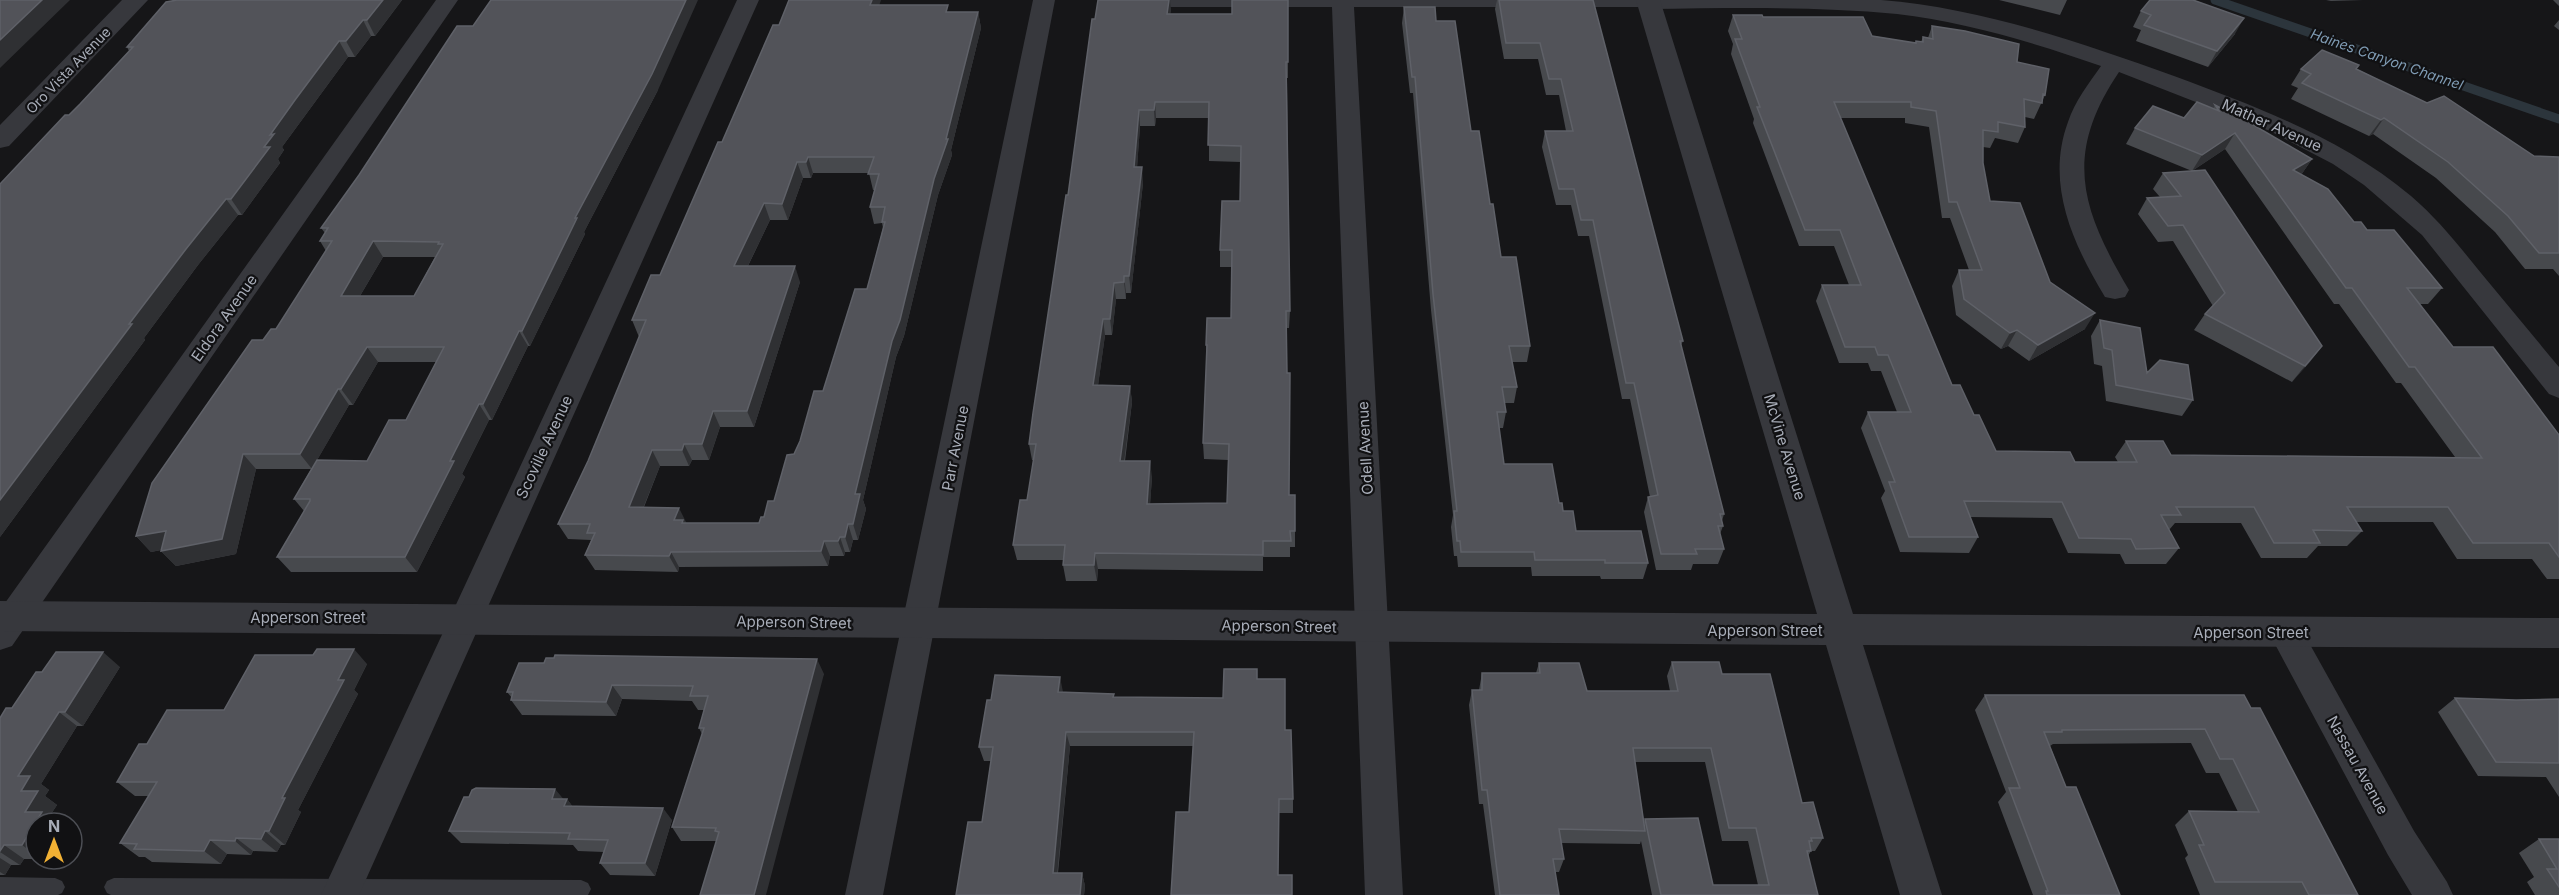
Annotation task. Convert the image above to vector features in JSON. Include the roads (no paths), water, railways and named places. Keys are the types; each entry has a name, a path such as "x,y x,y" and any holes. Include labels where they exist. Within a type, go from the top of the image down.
{"street":[{"name":"Oro Vista Avenue","path":"0,140 136,0"},
{"name":"Eldora Avenue","path":"5,622 447,0"},
{"name":"Scoville Avenue","path":"341,892 748,0"},
{"name":"Parr Avenue","path":"864,895 1044,0"},
{"name":"Mather Avenue","path":"1119,0 1897,4 2011,30 2115,62 2283,127 2351,163 2380,183 2431,229 2559,387"},
{"name":"Odell Avenue","path":"1337,1 1372,627 1384,895"},
{"name":"McVine Avenue","path":"1648,1 1921,895"},
{"path":"2115,62 2089,102 2079,123 2074,140 2071,187 2087,238 2115,290"},
{"name":"Apperson Street","path":"5,622 466,618 1372,627 2559,633"},
{"name":"Nassau Avenue","path":"2286,633 2401,843 2434,895"}],"lane":[{"path":"0,886 55,887"},
{"path":"114,887 341,892 582,889"}],"waterway":[{"name":"Haines Canyon Channel","path":"2215,0 2559,119"}]}
